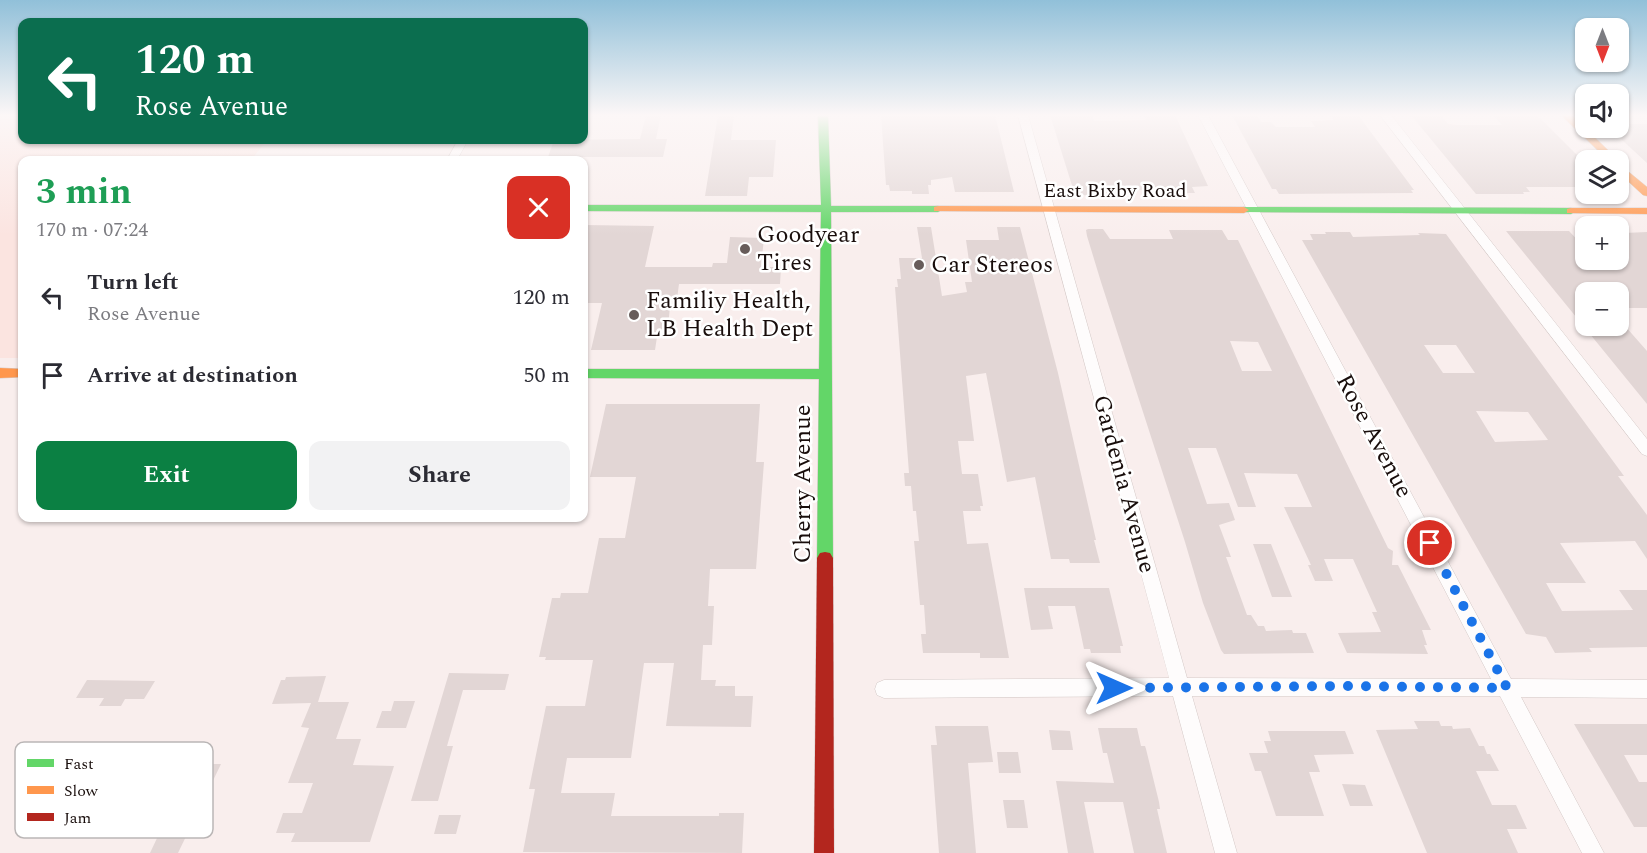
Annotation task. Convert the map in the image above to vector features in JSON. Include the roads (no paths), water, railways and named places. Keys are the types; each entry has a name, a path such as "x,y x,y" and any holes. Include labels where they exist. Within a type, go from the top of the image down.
{"street":[{"name":"Cherry Avenue","path":"824,853 825,155"},
{"name":"Gardenia Avenue","path":"1034,155 1226,853"},
{"name":"Rose Avenue","path":"1224,155 1593,853"},
{"path":"1416,155 1647,450"},
{"path":"1629,176 1647,193"},
{"name":"East Bixby Road","path":"588,208 1647,211"},
{"path":"0,373 18,373"},
{"path":"588,374 826,374"},
{"path":"884,689 1345,686 1647,689"}],"place":[{"name":"Goodyear Tires","path":"745,249"},
{"name":"Car Stereos","path":"919,265"},
{"name":"Familiy Health, LB Health Dept","path":"634,315"}]}
